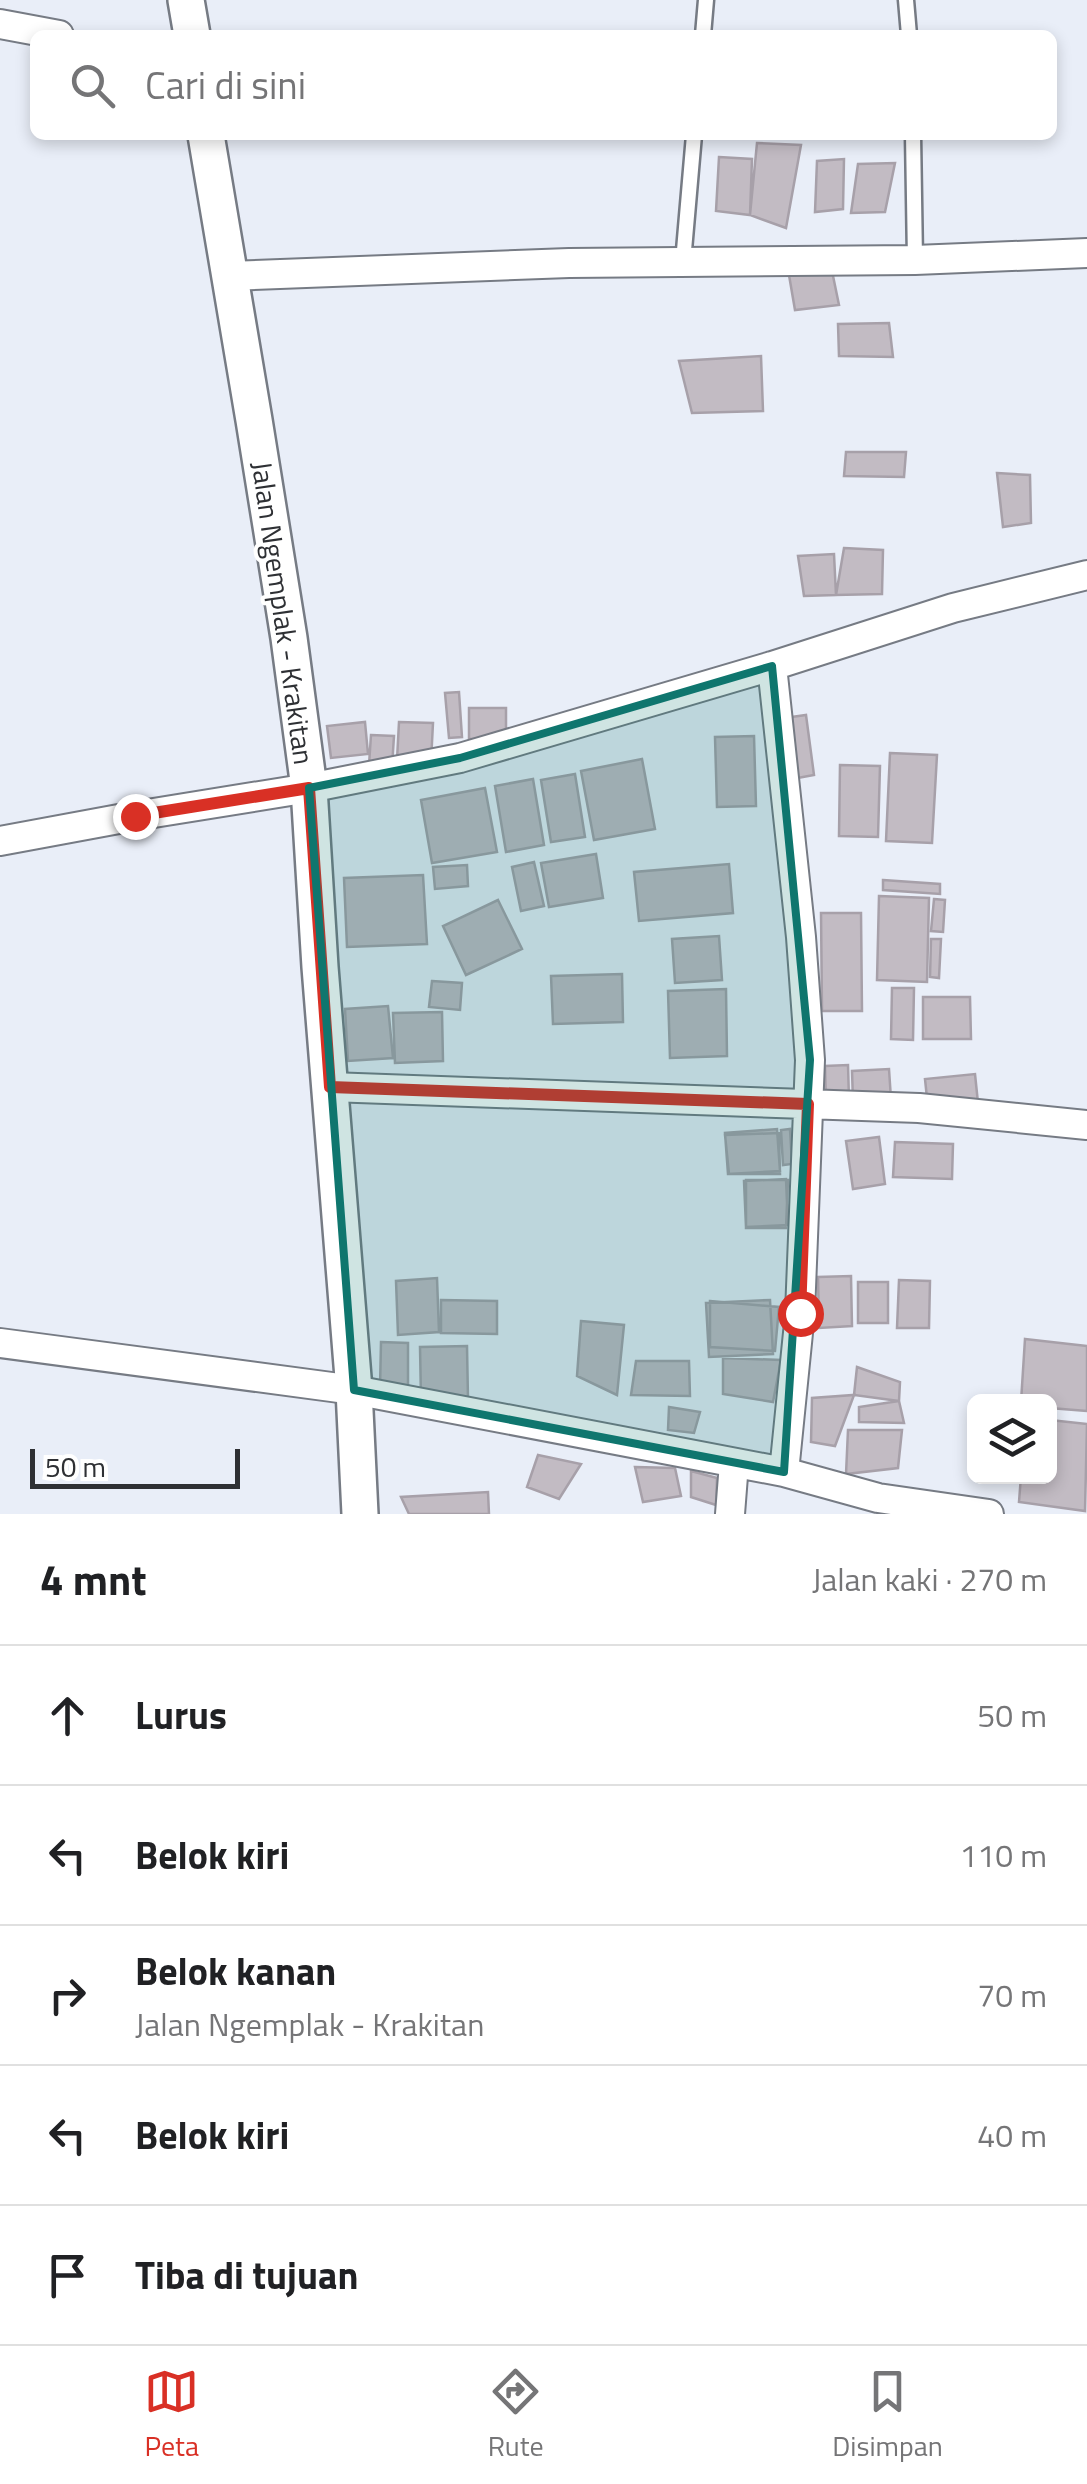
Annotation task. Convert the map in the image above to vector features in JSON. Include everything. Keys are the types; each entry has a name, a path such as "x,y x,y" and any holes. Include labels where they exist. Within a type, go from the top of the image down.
{"street":[{"path":"186,0 191,30"},
{"path":"0,24 32,30"},
{"name":"Jalan Ngemplak - Krakitan","path":"207,140 309,788 360,1514"},
{"path":"230,276 570,263 915,260 1087,253"},
{"path":"0,842 460,758 953,608 1087,574"},
{"path":"772,666 802,937 810,1060 800,1313 784,1472"},
{"path":"330,1087 918,1108 1087,1125"},
{"path":"0,1343 354,1390 784,1472 877,1506 989,1514"},
{"path":"730,1514 734,1463"}],"lane":[{"path":"703,30 706,0"},
{"path":"906,0 909,30"},
{"path":"683,263 694,140"},
{"path":"913,140 915,260"}],"highlighted area":[{"path":"772,666 810,1060 784,1472 354,1390 309,788 460,758"}],"building":[{"path":"757,143 801,145 786,228 750,215"},
{"path":"719,157 752,159 750,215 716,211"},
{"path":"844,159 843,209 815,212 817,161"},
{"path":"895,163 885,212 851,213 858,164"},
{"path":"832,271 839,305 795,310 789,275"},
{"path":"889,323 893,357 839,356 838,324"},
{"path":"761,356 763,411 692,413 679,361"},
{"path":"846,452 906,452 904,477 844,476"},
{"path":"997,473 1030,475 1031,523 1003,527"},
{"path":"844,548 883,550 882,594 836,595"},
{"path":"834,554 836,595 804,596 798,556"},
{"path":"459,692 462,737 449,738 445,693"},
{"path":"469,708 506,708 506,739 469,739"},
{"path":"806,715 814,775 792,779 784,718"},
{"path":"365,722 368,754 331,758 327,726"},
{"path":"399,722 433,723 431,762 397,760"},
{"path":"371,735 394,736 392,767 369,765"},
{"path":"754,736 756,806 717,807 715,737"},
{"path":"890,753 937,755 932,843 886,841"},
{"path":"642,759 655,829 594,840 581,771"},
{"path":"840,765 880,766 878,837 839,836"},
{"path":"575,774 585,837 551,842 541,780"},
{"path":"533,779 544,845 506,852 495,786"},
{"path":"485,788 497,852 432,863 421,800"},
{"path":"596,854 603,898 549,907 541,863"},
{"path":"534,862 544,906 521,911 512,867"},
{"path":"729,864 733,913 639,921 634,872"},
{"path":"467,865 468,886 435,889 433,867"},
{"path":"423,875 427,944 347,947 344,878"},
{"path":"883,880 940,884 940,894 883,890"},
{"path":"879,896 929,898 927,982 877,980"},
{"path":"934,899 945,900 943,932 931,931"},
{"path":"498,900 522,949 466,975 443,926"},
{"path":"821,913 861,913 862,1011 822,1011"},
{"path":"719,936 722,980 675,983 672,939"},
{"path":"931,939 941,939 939,978 930,977"},
{"path":"622,974 623,1022 553,1024 551,976"},
{"path":"432,981 462,983 460,1010 429,1007"},
{"path":"892,988 914,988 913,1040 891,1039"},
{"path":"726,989 727,1056 670,1058 668,991"},
{"path":"923,997 970,997 971,1039 923,1039"},
{"path":"388,1006 393,1058 348,1061 345,1009"},
{"path":"442,1012 443,1061 395,1063 393,1013"},
{"path":"848,1065 849,1099 826,1101 825,1066"},
{"path":"889,1069 891,1099 853,1101 852,1071"},
{"path":"975,1074 978,1103 928,1108 925,1079"},
{"path":"777,1129 780,1171 728,1174 725,1133"},
{"path":"790,1129 792,1164 783,1165 781,1130"},
{"path":"779,1133 780,1174 729,1174 725,1135"},
{"path":"879,1137 885,1184 853,1189 846,1141"},
{"path":"895,1142 953,1144 952,1179 893,1177"},
{"path":"786,1179 788,1225 746,1227 744,1181"},
{"path":"746,1180 788,1180 786,1228 746,1228"},
{"path":"851,1276 852,1326 819,1328 818,1277"},
{"path":"437,1278 439,1332 398,1335 396,1281"},
{"path":"899,1280 930,1281 929,1328 897,1328"},
{"path":"858,1282 888,1282 888,1323 858,1323"},
{"path":"441,1300 497,1301 497,1334 441,1333"},
{"path":"770,1300 773,1354 709,1357 706,1303"},
{"path":"710,1301 779,1307 775,1351 710,1347"},
{"path":"581,1321 624,1325 617,1395 577,1376"},
{"path":"1025,1339 1087,1346 1087,1411 1057,1409 1057,1394 1022,1394"},
{"path":"381,1342 408,1343 408,1388 380,1388"},
{"path":"467,1346 468,1399 421,1400 420,1347"},
{"path":"723,1358 781,1360 773,1402 723,1394"},
{"path":"636,1361 689,1361 690,1396 631,1395"},
{"path":"857,1367 900,1382 899,1401 854,1395"},
{"path":"854,1395 835,1446 811,1442 812,1398"},
{"path":"899,1401 904,1423 859,1422 859,1407"},
{"path":"669,1407 700,1412 694,1433 668,1430"},
{"path":"1057,1421 1087,1424 1085,1511 1019,1502 1020,1484 1057,1484"},
{"path":"848,1430 902,1430 898,1468 846,1474"},
{"path":"538,1455 581,1464 559,1499 527,1487"},
{"path":"635,1467 675,1468 681,1496 643,1502"},
{"path":"691,1471 717,1478 716,1505 691,1497"},
{"path":"488,1492 489,1514 409,1514 401,1497"}],"route":[{"path":"135,816 309,788 330,1087 808,1104 800,1313"}]}
